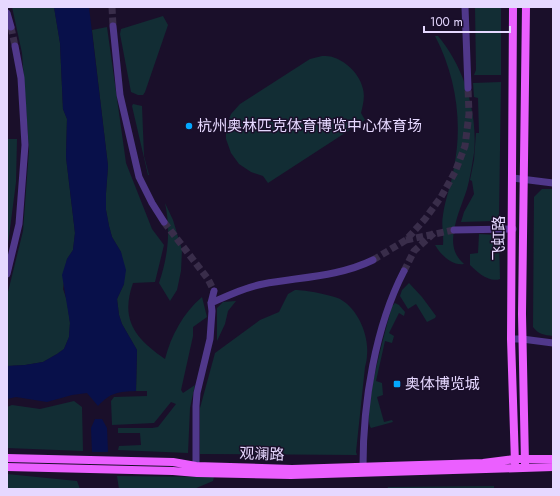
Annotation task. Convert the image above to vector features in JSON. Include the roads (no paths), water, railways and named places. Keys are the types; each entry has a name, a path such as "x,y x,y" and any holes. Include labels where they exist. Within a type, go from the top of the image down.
{"main road":[{"name":"飞虹路","path":"513,7 513,229 511,339 515,468"},
{"name":"飞虹路","path":"525,468 522,339 526,7"},
{"name":"观澜路","path":"7,458 173,466 197,473 291,475 553,467"},
{"name":"观澜路","path":"7,467 196,466 292,469 483,463 515,459 553,459"}],"street":[{"path":"465,7 468,88"},
{"path":"7,13 11,28"},
{"path":"113,26 120,95 139,177 152,203 164,222"},
{"path":"7,274 19,224 25,145 21,78 15,46"},
{"path":"513,178 553,183"},
{"path":"454,230 513,229"},
{"path":"211,303 261,284 342,271 361,266 373,260"},
{"path":"363,466 366,403 377,348 391,297 404,270"},
{"path":"196,466 197,393 210,339 212,314 211,303 214,291"},
{"path":"511,339 553,343"}],"tunnel":[{"path":"112,7 113,26"},
{"path":"11,27 15,46"},
{"path":"373,260 406,240 425,219 441,197 455,172 465,146 469,114 468,88"},
{"path":"164,222 208,279 214,291"},
{"path":"406,240 454,230"},
{"path":"404,271 414,251 434,233"}],"place":[{"name":"杭州奥林匹克体育博览中心体育场","path":"189,126"},
{"name":"奥体博览城","path":"397,384"}]}
